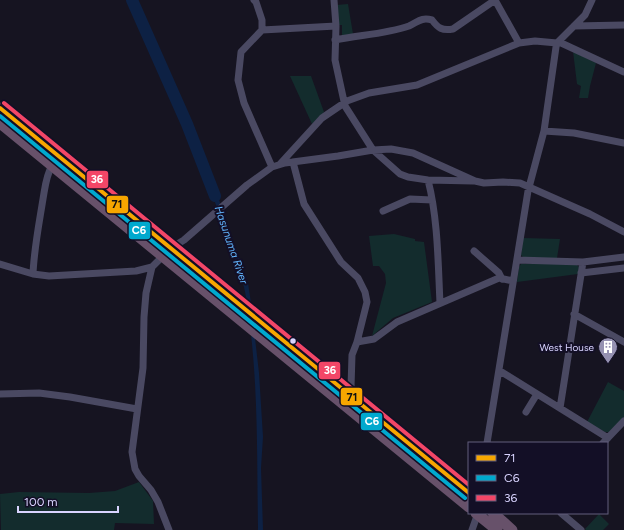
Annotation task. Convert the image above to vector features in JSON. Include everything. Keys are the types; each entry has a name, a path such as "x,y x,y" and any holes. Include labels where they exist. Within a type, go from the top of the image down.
{"highway":[{"path":"0,108 468,493"},
{"path":"0,123 468,506"},
{"path":"479,514 497,530"},
{"path":"493,514 512,530"}],"street":[{"path":"254,0 261,15 262,30"},
{"path":"334,0 336,26 335,60 344,103 373,150 400,174 408,177 428,180 475,181"},
{"path":"335,40 398,29 423,18 432,20 441,29 453,29 495,0 519,43"},
{"path":"488,442 528,187 544,131 558,43 585,15 592,0"},
{"path":"574,26 624,25"},
{"path":"272,167 244,104 238,80 241,52 262,30 336,26"},
{"path":"280,164 322,118 344,103 369,93 417,84 519,43 535,41 558,43 624,72"},
{"path":"544,131 574,133 624,142"},
{"path":"0,264 33,274 49,276 136,271 152,267 171,248 184,240 247,185 272,167 293,162 373,150 391,149 404,150 475,181 484,183 520,183 590,214 624,232"},
{"path":"293,162 304,204 341,262 358,278 366,292 367,302 357,342 352,355 351,387 347,394"},
{"path":"33,274 39,223 48,175 52,166"},
{"path":"428,180 438,244 440,303"},
{"path":"383,211 410,199 432,200"},
{"path":"474,251 499,274 502,279"},
{"path":"517,260 583,262 624,256"},
{"path":"560,408 583,262"},
{"path":"152,267 144,311 143,368 132,452 134,469 151,490 158,502 169,530"},
{"path":"581,273 624,268"},
{"path":"357,342 374,339 397,322 440,303 502,279 513,281"},
{"path":"574,314 624,342"},
{"path":"500,371 560,408 606,440 624,421"},
{"path":"0,394 39,393 137,409"},
{"path":"526,412 538,394"},
{"path":"472,530 478,514"},
{"path":"562,514 581,530"}],"green space":[{"path":"348,4 353,34 342,36 342,25 338,25 337,5"},
{"path":"573,51 596,63 588,98 579,98 581,86 577,84"},
{"path":"290,76 311,76 324,112 312,124"},
{"path":"394,234 415,239 415,241 424,242 432,302 393,318 372,336 386,283 385,274 379,266 373,266 369,236"},
{"path":"523,238 560,239 557,258 524,258 521,255"},
{"path":"521,264 576,264 579,267 578,274 517,282 519,267"},
{"path":"608,382 624,391 624,417 609,432 605,432 587,422"},
{"path":"139,482 153,501 154,524 115,523 114,530 1,530 0,494 19,492 89,493 115,491"},
{"path":"599,514 609,524 603,530 586,530 585,529"}],"water":[{"path":"212,180 248,283 251,303 259,373 263,437 261,468 263,530 258,530 257,436 249,313 243,283 208,182"}],"waterway":[{"name":"Hasunuma River","path":"132,0 187,124 215,196"}],"transit line":[{"name":"36","path":"4,103 468,484"},
{"name":"71","path":"0,108 468,492"},
{"name":"C6","path":"0,116 465,498"}],"place":[{"name":"West House","path":"608,364"}]}
